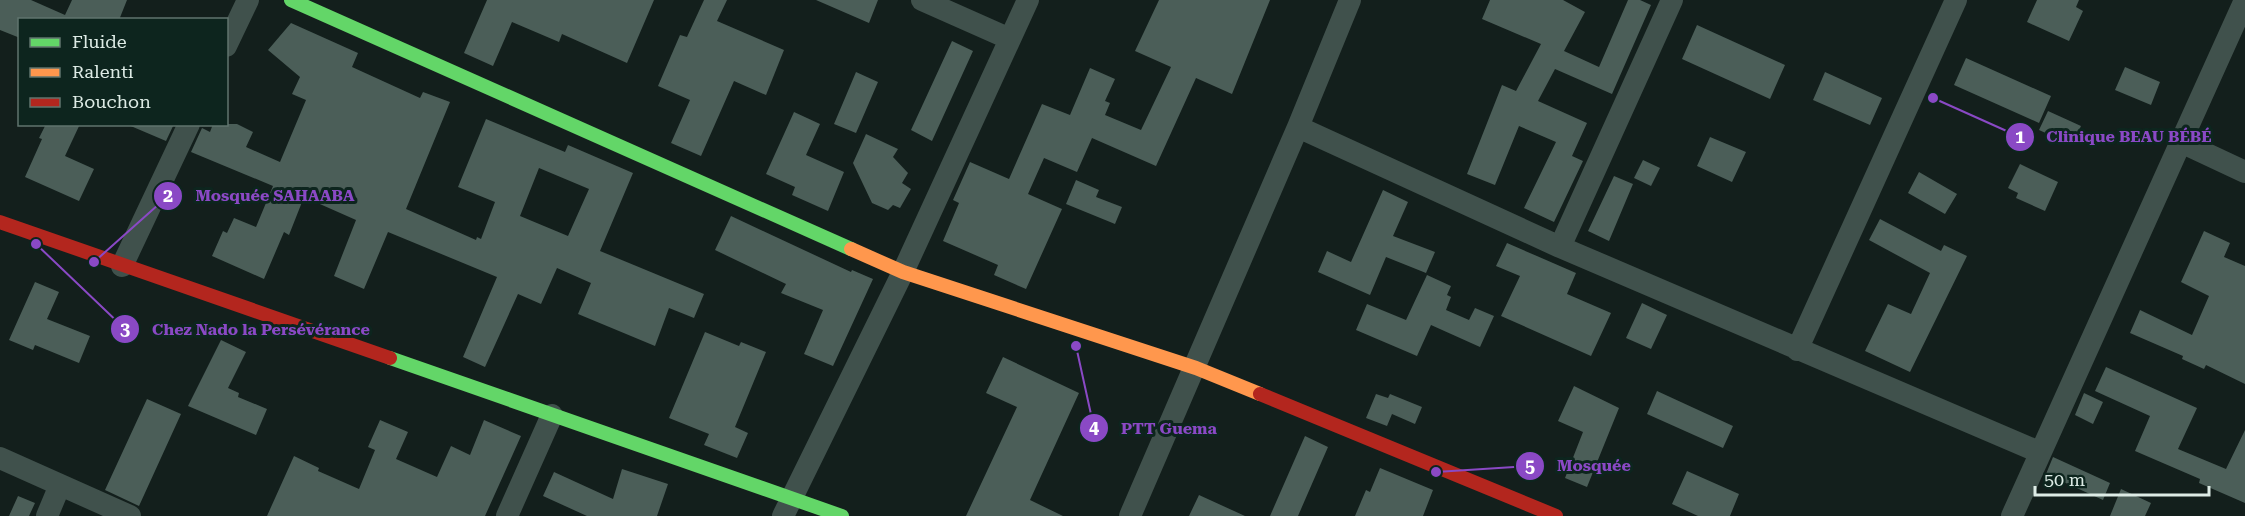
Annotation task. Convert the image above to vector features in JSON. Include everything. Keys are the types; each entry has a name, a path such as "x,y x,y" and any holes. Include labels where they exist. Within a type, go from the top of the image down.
{"street":[{"path":"228,42 248,0"},
{"path":"291,0 903,272 1196,368 1556,516"},
{"path":"922,0 1010,39"},
{"path":"787,507 903,272 1028,0"},
{"path":"1130,516 1196,368 1350,0"},
{"path":"1560,247 1672,0"},
{"path":"1797,350 1956,0"},
{"path":"2012,516 2245,0"},
{"path":"122,266 188,126"},
{"path":"1298,127 1560,247 2040,453"},
{"path":"2181,142 2245,172"},
{"path":"0,222 552,415 787,507 842,516"},
{"path":"507,516 552,415"},
{"path":"0,458 130,516"},
{"path":"47,516 60,485"}],"building":[{"path":"0,0 31,0 65,15 72,0 127,0 120,18 18,18 18,37 0,30"},
{"path":"487,0 654,0 627,63 562,34 559,42 512,22 493,66 464,53"},
{"path":"704,0 727,0 717,21 784,50 766,95 734,81 701,156 671,143 690,100 658,86 680,35 687,37"},
{"path":"816,0 878,0 869,23"},
{"path":"1159,0 1270,0 1232,94 1196,78 1156,166 1092,138 1077,172 1044,158 1028,194 1062,209 1026,289 994,275 998,265 943,241 959,203 953,200 970,162 1009,179 1042,104 1070,115 1090,68 1115,79 1105,101 1110,103 1105,115 1141,130 1171,67 1135,51"},
{"path":"1490,0 1563,0 1585,12 1564,51 1599,67 1628,0 1640,0 1651,5 1612,94 1555,69 1538,101 1587,123 1572,156 1583,161 1554,222 1524,208 1556,142 1519,126 1495,185 1467,174 1502,85 1516,91 1541,44 1482,19"},
{"path":"2037,0 2079,0 2076,7 2083,11 2069,41 2027,22"},
{"path":"291,23 358,53 352,67 420,98 423,92 450,102 406,209 476,240 477,237 481,239 495,202 458,187 486,119 565,152 568,145 633,173 600,251 704,294 694,318 669,308 655,346 578,314 591,283 557,268 541,304 518,294 485,367 463,357 497,277 388,232 364,289 334,276 356,220 304,197 289,235 284,232 264,279 212,256 223,231 227,233 234,218 256,227 273,186 191,152 202,128 210,132 212,126 237,124 253,132 246,147 280,162 306,100 292,94 300,77 268,50","holes":["539,168 589,189 568,236 520,216"]},
{"path":"1697,25 1785,65 1770,99 1682,59"},
{"path":"952,41 973,51 932,141 911,130"},
{"path":"1966,58 2051,96 2039,123 1954,85"},
{"path":"2125,67 2160,82 2151,105 2115,90"},
{"path":"856,72 878,82 856,133 834,124"},
{"path":"1825,72 1882,98 1870,125 1813,100"},
{"path":"2048,111 2081,126 2072,145 2039,130"},
{"path":"794,112 820,124 806,155 844,172 828,211 792,195 795,187 766,174"},
{"path":"45,126 79,126 65,156 94,169 79,201 25,177 42,139 39,138"},
{"path":"131,126 173,126 166,141"},
{"path":"866,134 898,149 893,157 908,173 902,183 911,189 900,208 893,205 888,210 872,203 853,163"},
{"path":"1710,137 1746,152 1732,182 1697,166"},
{"path":"1643,160 1660,168 1651,186 1634,178"},
{"path":"2020,164 2058,182 2045,211 2016,198 2018,193 2008,188"},
{"path":"1919,172 1957,194 1945,214 1908,193"},
{"path":"1614,176 1633,184 1609,241 1588,231"},
{"path":"1076,180 1099,190 1096,197 1122,207 1115,224 1066,204"},
{"path":"1383,190 1408,202 1393,236 1435,252 1426,273 1386,257 1370,295 1318,272 1327,251 1351,262"},
{"path":"731,216 851,272 852,270 873,279 833,366 804,354 823,310 781,293 786,284 715,250"},
{"path":"1880,219 1941,251 1944,245 1967,256 1910,372 1865,351 1888,304 1911,314 1930,273 1869,240"},
{"path":"2204,231 2230,243 2224,257 2245,266 2245,384 2206,365 2204,369 2182,359 2183,356 2130,333 2140,310 2192,335 2209,296 2181,282"},
{"path":"1507,243 1576,273 1567,294 1611,313 1591,356 1501,316 1520,276 1496,266"},
{"path":"1427,275 1451,286 1447,295 1451,297 1446,310 1469,320 1475,308 1494,316 1480,347 1431,325 1417,356 1356,330 1367,304 1406,320"},
{"path":"35,282 59,292 47,319 90,336 79,363 35,345 33,350 9,340"},
{"path":"1642,303 1667,315 1651,349 1626,338"},
{"path":"705,332 739,346 741,342 766,352 735,427 748,433 737,458 704,445 709,434 669,418"},
{"path":"221,340 246,352 228,388 239,393 238,397 267,409 256,435 188,406"},
{"path":"1003,357 1079,393 1030,500 1063,516 966,516 1017,407 986,393"},
{"path":"2106,367 2197,408 2178,449 2226,469 2245,430 2245,503 2199,483 2200,479 2135,451 2150,416 2095,391"},
{"path":"1574,386 1619,408 1587,487 1565,478 1583,432 1558,421"},
{"path":"1657,391 1733,426 1723,448 1647,414"},
{"path":"2084,393 2103,402 2093,424 2075,415"},
{"path":"1376,394 1388,398 1390,394 1422,407 1415,424 1392,414 1387,426 1366,418"},
{"path":"147,399 181,414 139,506 105,490"},
{"path":"380,420 408,432 396,459 437,477 451,446 470,455 484,420 521,436 485,516 267,516 294,456 319,468 318,471 359,489 375,450 368,447"},
{"path":"1305,436 1328,447 1298,516 1270,516"},
{"path":"2053,457 2110,483 2103,500 2046,474"},
{"path":"1380,468 1433,490 1423,516 1355,516 1366,490 1370,492"},
{"path":"622,469 668,484 657,516 587,516 543,496 554,472 613,499"},
{"path":"1687,471 1739,494 1730,516 1698,516 1672,504"},
{"path":"2121,489 2151,503 2145,516 2110,516"},
{"path":"1199,495 1245,516 1189,516"},
{"path":"18,496 35,503 29,516 9,516"}],"traffic: fast":[{"path":"291,0 851,249"},
{"path":"390,358 842,516"}],"traffic: slow":[{"path":"851,249 903,272 1196,368 1260,394"}],"traffic: jam":[{"path":"0,222 390,358"},
{"path":"1260,394 1556,516"}],"place":[{"name":"Clinique BEAU BÉBÉ","path":"1933,98"},
{"name":"Chez Nado la Persévérance","path":"36,244"},
{"name":"Mosquée SAHAABA","path":"94,262"},
{"name":"PTT Guema","path":"1076,346"},
{"name":"Mosquée","path":"1436,472"}]}
